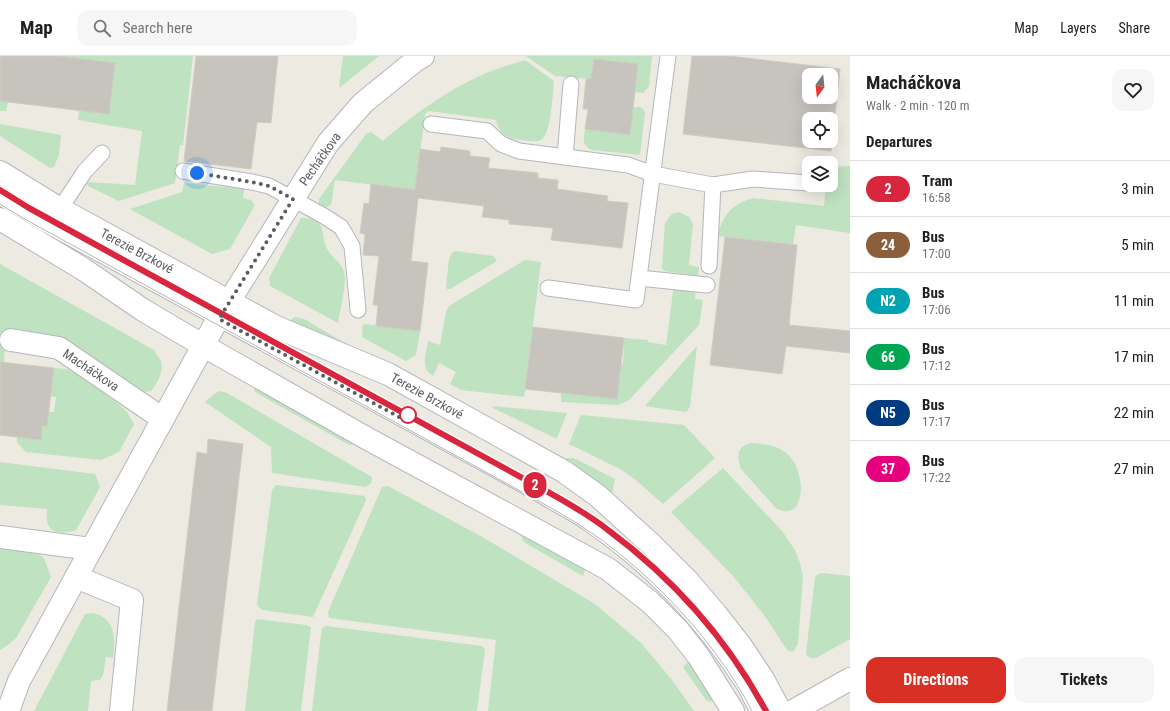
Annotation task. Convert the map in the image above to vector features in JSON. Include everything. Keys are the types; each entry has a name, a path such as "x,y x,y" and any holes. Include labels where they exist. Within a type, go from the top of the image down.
{"street":[{"name":"Pecháčkova","path":"221,315 328,143 363,103 423,56"},
{"name":"Terezie Brzkové","path":"0,172 60,209 221,315 276,327 388,374 563,471 598,496 652,545 687,580 741,646 763,679 780,711"},
{"path":"0,220 83,269 143,310 204,346 368,439 608,569 650,602 678,630 699,657 733,711"},
{"path":"8,711 9,680 76,577 221,315"},
{"name":"Macháčkova","path":"11,340 59,348 163,419"},
{"path":"0,537 91,549"},
{"path":"76,577 132,600 121,711"},
{"path":"793,711 850,679"}],"lane":[{"path":"548,288 636,300 668,56"},
{"path":"565,157 571,84"},
{"path":"431,124 488,131 501,144 519,151 628,164 653,174 713,186 753,179 802,182"},
{"path":"60,209 85,171 102,153"},
{"path":"183,171 269,186 341,227 352,246 358,310"},
{"path":"709,266 713,186"},
{"name":"Terezie Brzkové","path":"0,197 50,226 221,315 588,523 662,583 705,630 743,682 758,711"},
{"path":"639,278 707,285"}],"green space":[{"path":"59,56 193,56 183,145 180,145 175,183 119,201 88,186 87,182 135,185 142,131 78,120 79,110 109,113 115,63"},
{"path":"343,56 379,56 339,88"},
{"path":"526,56 652,56 649,86 643,93 635,92 638,64 594,59 591,79 555,76"},
{"path":"525,60 554,81 549,122 547,130 541,140 529,141 508,137 500,131 496,120 429,111 425,114 415,190 335,180 331,205 322,207 319,204 319,199 366,134 371,132 383,141 418,113 444,95 470,80"},
{"path":"0,101 8,102 6,111 0,111"},
{"path":"637,106 642,108 645,113 640,155 592,150 586,146 584,141 585,129 630,135 633,107 637,108"},
{"path":"0,124 61,135 59,155 54,167 50,168 0,136"},
{"path":"850,166 850,233 796,225 793,245 717,236 722,222 729,212 739,204 753,198 824,206 825,192 838,192 838,167"},
{"path":"184,183 244,189 243,198 251,200 255,205 230,249 212,254 130,209 182,192"},
{"path":"679,212 689,217 693,224 689,265 699,267 698,276 664,271 662,267 665,223 672,214"},
{"path":"301,218 310,218 319,223 322,228 327,249 344,272 344,288 338,323 270,286 269,278"},
{"path":"455,251 493,256 497,261 450,289 447,289 449,259"},
{"path":"525,260 541,262 524,397 461,390 450,384 456,372 439,363 433,376 429,373 425,365 428,341 440,345 446,312 449,306"},
{"path":"0,264 154,350 162,365 161,373 156,385 151,391 142,392 125,386 6,331 4,362 0,362"},
{"path":"674,285 696,288 695,299 703,300 699,325 629,400 618,405 561,402 561,393 617,399 621,364 623,364 624,338 648,340 648,342 666,345"},
{"path":"296,317 304,319 364,354 286,324"},
{"path":"363,324 420,331 416,355 406,361 362,337"},
{"path":"697,346 690,407 686,412 645,406"},
{"path":"54,368 67,369 77,374 120,405 127,412 134,424 119,452 101,460 26,452 17,442 17,437 41,439 42,425 47,426 49,412 54,412 56,397 51,396"},
{"path":"253,383 356,444 349,445 255,392"},
{"path":"220,391 227,393 372,477 371,483 366,487 272,473 271,447 205,402"},
{"path":"492,406 567,413 557,438 555,438 493,408"},
{"path":"581,415 684,425 715,458 663,504 636,480 620,469 569,444"},
{"path":"750,443 773,446 789,456 796,467 800,479 801,490 799,501 794,508 787,511 776,508 741,469 738,459 739,452 742,447"},
{"path":"567,458 574,458 615,479 612,494 561,461"},
{"path":"0,462 95,474 100,487 76,530 63,533 54,531 48,525 47,509 0,505"},
{"path":"723,468 782,531 795,550 800,563 803,577 798,644 793,652 787,650 764,615 733,576 671,512"},
{"path":"276,485 365,496 366,500 313,617 262,610 257,605 272,490"},
{"path":"388,486 484,538 595,604 641,643 672,680 694,711 488,711 496,640 329,618 328,612 382,487"},
{"path":"521,532 586,567 583,576 527,544 522,540"},
{"path":"0,545 31,549 44,558 51,577 16,638 0,650"},
{"path":"823,573 850,576 850,639 816,658 811,658 807,656 806,653 815,577 818,574"},
{"path":"92,613 100,615 110,624 114,636 114,643 113,658 106,657 103,675 100,680 91,681 88,711 34,711 85,614"},
{"path":"257,619 306,625 311,627 301,711 245,711 255,622"},
{"path":"326,626 482,646 485,649 477,711 312,711 321,634 322,628"},
{"path":"690,662 717,699 710,702 706,700 683,667"}],"building":[{"path":"0,56 59,56 115,63 109,114 0,101"},
{"path":"196,56 278,56 271,123 257,122 251,169 184,161"},
{"path":"692,56 729,56 831,68 802,68 802,104 836,104 835,112 802,112 802,148 683,134"},
{"path":"594,59 638,64 630,135 585,129 588,109 583,109 586,79 591,79"},
{"path":"838,69 840,69 838,87"},
{"path":"441,147 470,151 470,156 490,158 488,168 538,173 538,178 558,180 557,189 608,196 607,201 628,203 622,248 551,240 553,228 509,224 509,220 482,217 484,206 418,198 411,261 428,263 420,331 376,326 378,305 373,305 379,256 363,255 365,234 360,233 364,203 369,204 371,184 415,190 420,149 440,152"},
{"path":"805,148 831,148 831,151"},
{"path":"725,237 797,245 789,325 850,331 850,353 786,346 782,374 710,365"},
{"path":"533,327 624,338 617,399 525,389"},
{"path":"0,362 54,368 47,426 42,425 41,440 0,435"},
{"path":"208,439 243,444 212,711 167,711 197,452 207,454"}],"tram line":[{"path":"0,190 29,208 539,487 608,529 655,568 681,593 710,626 739,664 766,711"},
{"name":"2","path":"0,190 29,208 539,487 608,529 655,568 681,593 710,626 739,664 766,711"},
{"path":"0,204 21,217 578,524 603,541 628,561 677,607 719,658 752,711"}],"route":[{"path":"197,173 269,186 293,199 219,319 399,417 408,415"}]}
